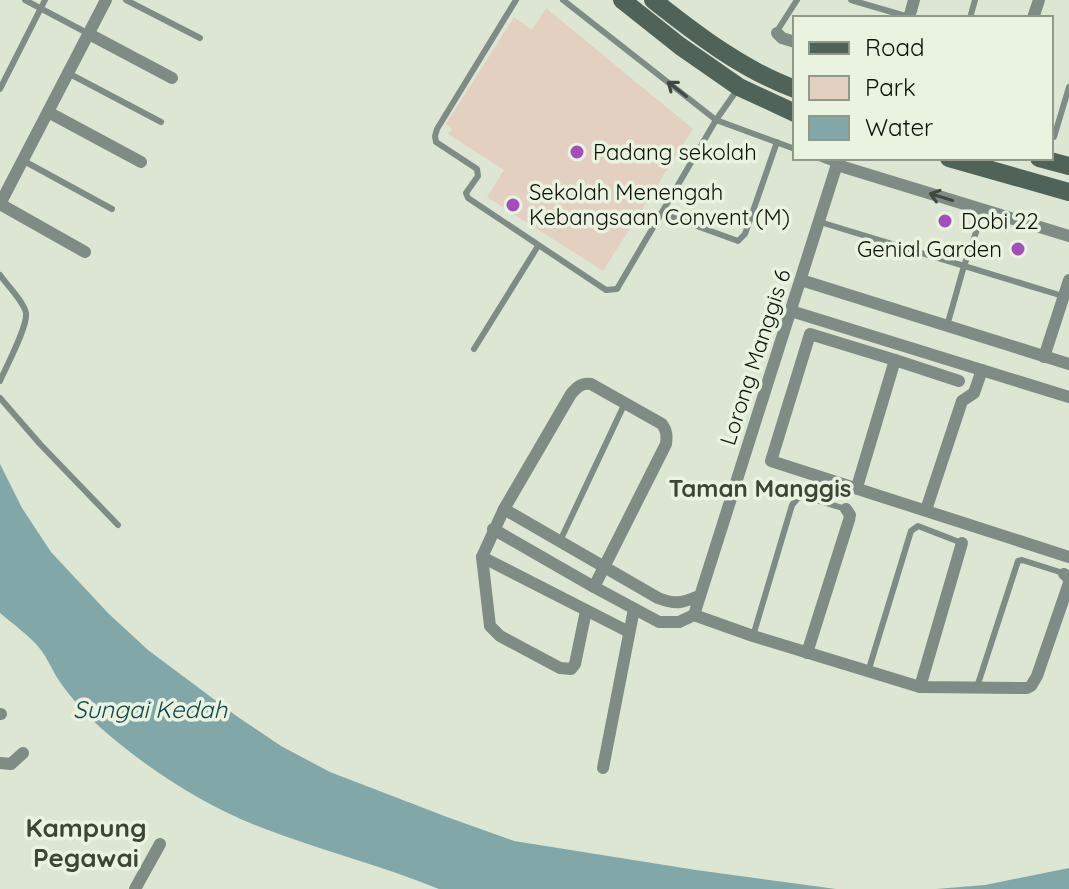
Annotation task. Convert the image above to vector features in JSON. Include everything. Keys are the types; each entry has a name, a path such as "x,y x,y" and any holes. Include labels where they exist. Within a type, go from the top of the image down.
{"main road":[{"path":"622,0 739,87 793,112"},
{"path":"653,0 753,70 793,88"},
{"path":"956,160 1069,192"},
{"path":"1046,160 1069,166"}],"street":[{"path":"85,252 0,204 106,0"},
{"path":"777,33 793,41"},
{"path":"89,34 172,78"},
{"path":"48,112 141,162"},
{"path":"838,161 1069,236"},
{"name":"Lorong Manggis 6","path":"694,615 838,161"},
{"path":"801,280 1069,364"},
{"path":"1044,357 1066,298 1069,280"},
{"path":"791,311 1069,397"},
{"path":"959,381 810,334 771,461 1069,557"},
{"path":"857,487 895,360"},
{"path":"926,510 962,401 958,389 964,364"},
{"path":"962,401 974,393 982,370"},
{"path":"586,611 575,664 571,669 560,668 500,636 490,626 482,557 493,529 571,394 584,383 625,403 666,429 666,444 594,587"},
{"path":"504,509 658,598 672,604 699,596"},
{"path":"807,653 849,520 846,509"},
{"path":"493,529 664,623 679,622 694,615 920,687 1027,688 1034,682 1069,583 1064,574"},
{"path":"920,687 962,543"},
{"path":"482,557 629,632"},
{"path":"603,768 634,609"},
{"path":"0,763 11,764 23,753"},
{"path":"135,889 160,844"}],"lane":[{"path":"25,0 89,34"},
{"path":"0,89 45,0"},
{"path":"126,0 200,38"},
{"path":"516,0 437,129 436,142 477,169 478,176 466,193 468,198 606,290 617,289 716,120 739,87"},
{"path":"563,0 716,120 793,148"},
{"path":"777,33 797,0"},
{"path":"851,0 903,16"},
{"path":"68,73 161,122"},
{"path":"1054,137 1069,87"},
{"path":"661,213 738,241 745,234 777,142"},
{"path":"23,161 112,209"},
{"path":"947,326 984,210"},
{"path":"820,222 1066,298"},
{"path":"474,349 538,246"},
{"path":"0,275 27,316 0,381"},
{"path":"0,398 118,525"},
{"path":"559,542 625,403"},
{"path":"753,636 792,505 803,496 846,509"},
{"path":"868,672 911,531 918,526 962,543"},
{"path":"977,687 1018,561 1064,574"}],"green space":[{"name":"Padang sekolah","path":"546,8 693,129 603,271 487,197 504,170 448,134 452,129 446,124 514,17 532,30"}],"water":[{"name":"Sungai Kedah","path":"0,464 22,508 51,552 109,614 148,650 235,715 281,746 330,772 514,841 836,889 439,889 282,835 200,799 126,749 102,728 67,692 37,645 0,613"},
{"path":"1069,868 1069,889 936,889 985,885"}],"place":[{"name":"Padang sekolah","path":"577,152"},
{"name":"Sekolah Menengah Kebangsaan Convent (M)","path":"513,205"},
{"name":"Dobi 22","path":"945,221"},
{"name":"Genial Garden","path":"1018,249"}],"district":[{"name":"Taman Manggis","path":"760,488"},
{"name":"Kampung Pegawai","path":"86,842"}]}
